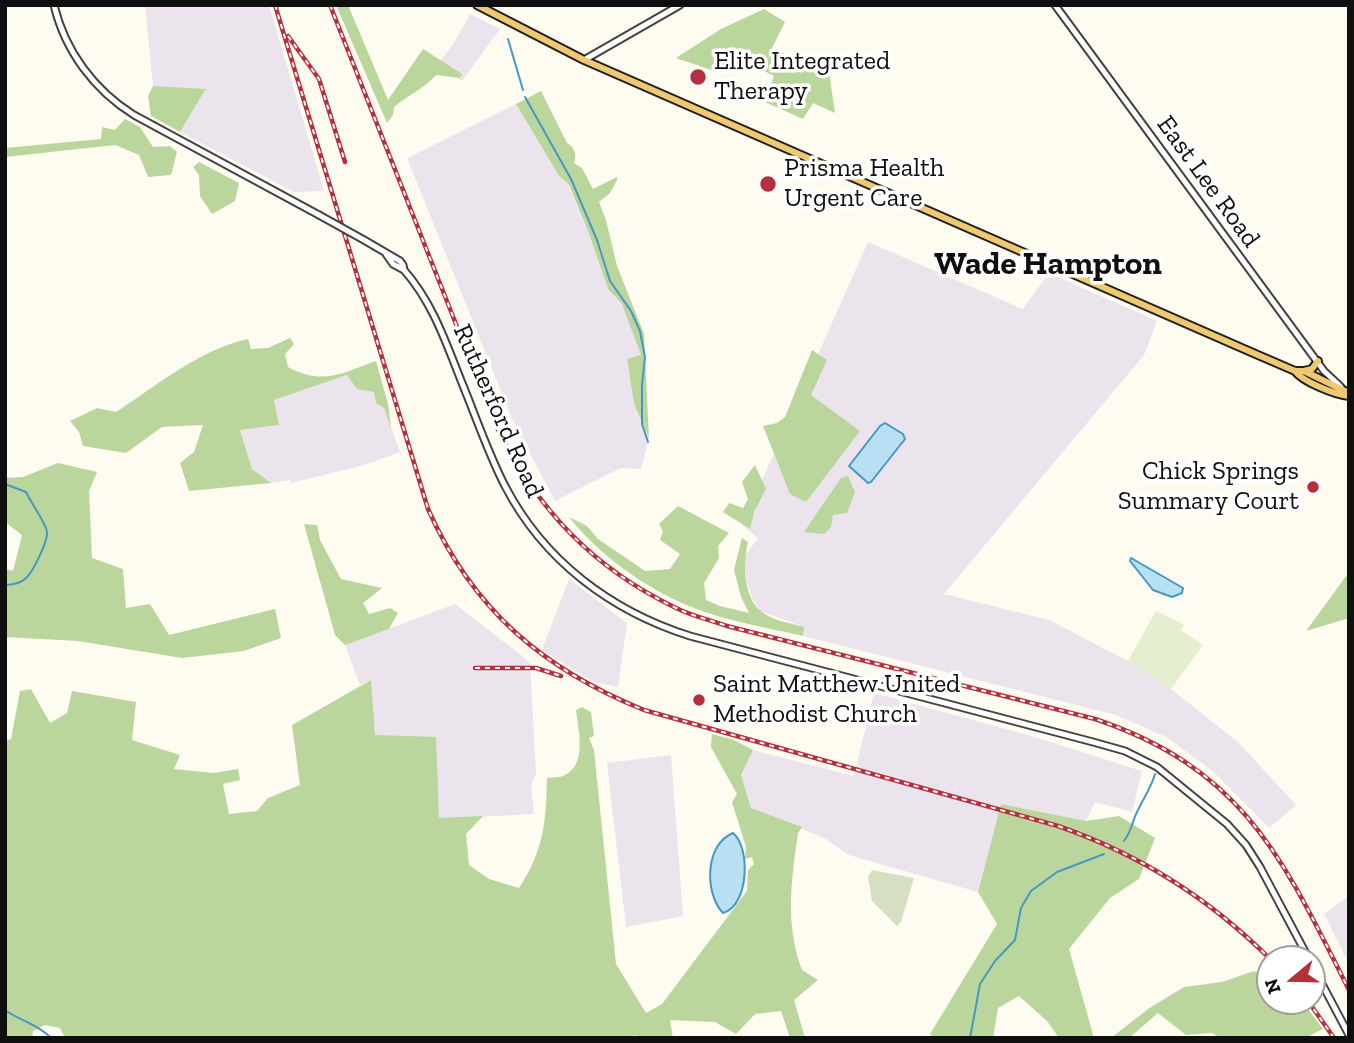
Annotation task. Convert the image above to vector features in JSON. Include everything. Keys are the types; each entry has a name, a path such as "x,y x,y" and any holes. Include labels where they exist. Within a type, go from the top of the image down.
{"main road":[{"path":"477,5 584,60 1296,371 1312,369 1318,361"},
{"path":"1296,371 1298,376 1347,393"},
{"path":"1304,371 1316,381"}],"street":[{"name":"Rutherford Road","path":"54,5 62,33 79,63 114,101 134,115 365,240 404,270 425,297 437,320 490,454 510,495 546,545 590,586 639,616 690,636 1093,742 1125,751 1148,762 1173,778 1227,824 1246,845 1302,945"},
{"path":"584,60 680,5"},
{"name":"East Lee Road","path":"1055,5 1324,371 1347,393"},
{"path":"1316,381 1318,361"},
{"path":"1326,991 1349,1035"}],"shaded area":[{"path":"145,5 269,5 324,191 294,192 180,132 206,90 153,86"},
{"path":"470,14 500,29 462,81 437,65 454,43"},
{"path":"516,104 559,176 568,185 588,231 608,289 622,304 642,356 627,359 634,404 649,438 641,469 621,468 555,501 513,421 407,158"},
{"path":"868,242 1023,309 1049,273 1157,321 1144,355 944,594 1049,620 1128,661 1171,689 1238,742 1296,805 1269,828 1214,772 1166,737 1116,715 803,636 804,627 760,611 747,582 744,557 758,538 742,525"},
{"path":"348,375 374,392 384,408 400,452 364,465 291,483 290,480 271,483 252,469 240,430 278,425 273,400"},
{"path":"569,579 627,623 618,687 594,682 542,650"},
{"path":"455,604 530,662 536,774 531,785 534,814 439,819 437,789 374,736 371,680 360,685 345,645"},
{"path":"874,693 1035,737 1142,771 1132,812 1095,802 1086,821 1001,804 978,892 849,855 826,839 751,808 741,775 753,750 854,776"},
{"path":"671,755 683,916 626,927 607,763"},
{"path":"1349,896 1349,964 1324,914"}],"green space":[{"path":"336,5 348,5 388,100 423,49 462,74 460,78 436,75 394,107 393,115 387,123"},
{"path":"764,9 785,22 772,48 829,72 835,113 813,103 803,119 765,102 774,76 723,50 717,72 676,58 721,29"},
{"path":"153,86 206,89 180,132 151,116 148,96"},
{"path":"541,91 567,143 575,152 574,163 582,168 593,189 617,177 610,193 599,202 617,266 644,334 649,438 634,404 627,359 641,355 622,304 608,289 569,185 559,176 516,104"},
{"path":"125,119 140,127 153,147 170,146 177,152 171,175 148,177 139,155 115,145 5,157 5,148 101,139 102,127 115,130"},
{"path":"199,162 239,183 235,201 212,214 200,196 199,175 193,167"},
{"path":"290,338 294,344 285,354 288,367 312,376 332,376 376,361 388,404 391,428 384,408 376,403 374,392 357,389 347,375 274,400 279,425 240,430 252,469 271,483 189,491 180,463 194,452 203,425 162,427 126,453 83,446 79,432 70,421 97,408 116,412 179,370 230,344 248,339 251,349 268,348"},
{"path":"812,350 827,360 811,395 860,431 806,502 790,494 763,426 777,423 785,417"},
{"path":"58,463 97,472 89,491 92,558 123,569 126,608 150,604 169,635 275,609 281,638 244,651 182,658 78,641 5,637 5,569 13,571 22,535 5,522 5,478 23,477"},
{"path":"755,465 766,489 754,512 750,529 723,512 729,503 743,508 748,499 742,482"},
{"path":"848,476 855,492 847,513 833,515 831,527 824,534 804,532 841,478"},
{"path":"678,506 729,533 718,546 719,558 704,583 706,600 749,613 741,597 734,570 742,538 748,542 746,580 751,598 762,612 771,618 804,627 803,636 717,616 672,599 623,569 594,544 569,517 587,526 598,539 645,571 670,569 680,554 660,540 663,532 659,524"},
{"path":"304,524 317,525 320,540 341,579 382,588 363,603 369,614 390,608 398,613 389,629 345,645 335,635"},
{"path":"1349,572 1349,618 1306,631"},
{"path":"1156,611 1184,625 1181,630 1203,645 1171,689 1128,661"},
{"path":"371,680 375,735 436,737 439,818 483,816 466,834 469,865 489,879 519,888 539,848 546,808 547,778 563,776 576,764 580,746 576,710 582,707 591,712 594,736 589,738 594,750 616,964 646,1013 662,1004 747,891 748,870 754,864 752,857 745,859 746,847 732,802 737,794 711,747 712,734 734,740 753,750 741,775 751,808 802,827 798,833 793,868 791,919 802,970 818,980 794,1000 805,1038 790,1038 781,1011 755,1014 736,1034 715,1022 670,1020 673,1038 640,1038 635,1035 626,1038 65,1038 60,1028 45,1025 33,1031 32,1038 5,1038 5,741 11,739 20,691 31,689 50,723 67,713 72,691 136,702 132,740 180,755 174,769 213,773 238,769 240,780 223,784 229,814 257,811 268,798 300,785 292,725"},
{"path":"1001,804 1086,821 1119,816 1155,838 1139,879 1110,898 1069,949 1094,1038 1059,1038 1047,1021 1019,996 998,1008 993,1038 934,1038 930,1034 997,924 978,892"},
{"path":"872,870 914,878 901,922 897,926 872,901 868,877"},
{"path":"1254,971 1256,1015 1312,1015 1323,1029 1305,1038 1221,1038 1212,1033 1186,1035 1158,1013 1129,1038 1111,1038 1148,1009 1184,987 1222,982"}],"water":[{"path":"885,423 903,434 905,439 868,483 849,466"},
{"path":"1131,558 1183,588 1182,593 1172,597 1153,590 1130,561"},
{"path":"733,833 742,850 745,875 738,899 732,908 723,913 713,894 710,870 717,847"}],"waterway":[{"path":"508,39 523,90"},
{"path":"525,97 571,179 597,240 610,281 631,311 640,331 645,357 642,424 648,442"},
{"path":"5,484 26,492 47,532 43,549 29,575 19,583 5,585"},
{"path":"1124,841 1155,774"},
{"path":"970,1038 980,984 995,961 1015,940 1021,908 1031,891 1057,872 1104,854"},
{"path":"5,1010 51,1038"}],"railway":[{"path":"275,5 428,509 446,545 467,577 489,606 515,632 574,676 644,710 1058,826 1088,837 1172,880 1223,916 1256,946"},
{"path":"330,5 497,428 531,485 571,534 619,575 688,613 727,626 1095,719 1146,740 1188,764 1223,792 1253,824 1279,860 1349,990"},
{"path":"288,36 319,79 345,162"},
{"path":"475,668 536,668 561,676"},
{"path":"1318,1015 1334,1038"}],"place":[{"name":"Elite Integrated Therapy","path":"698,77"},
{"name":"Prisma Health Urgent Care","path":"768,184"},
{"name":"Chick Springs Summary Court","path":"1313,487"},
{"name":"Saint Matthew United Methodist Church","path":"699,700"}],"district":[{"name":"Wade Hampton","path":"1048,265"}]}
